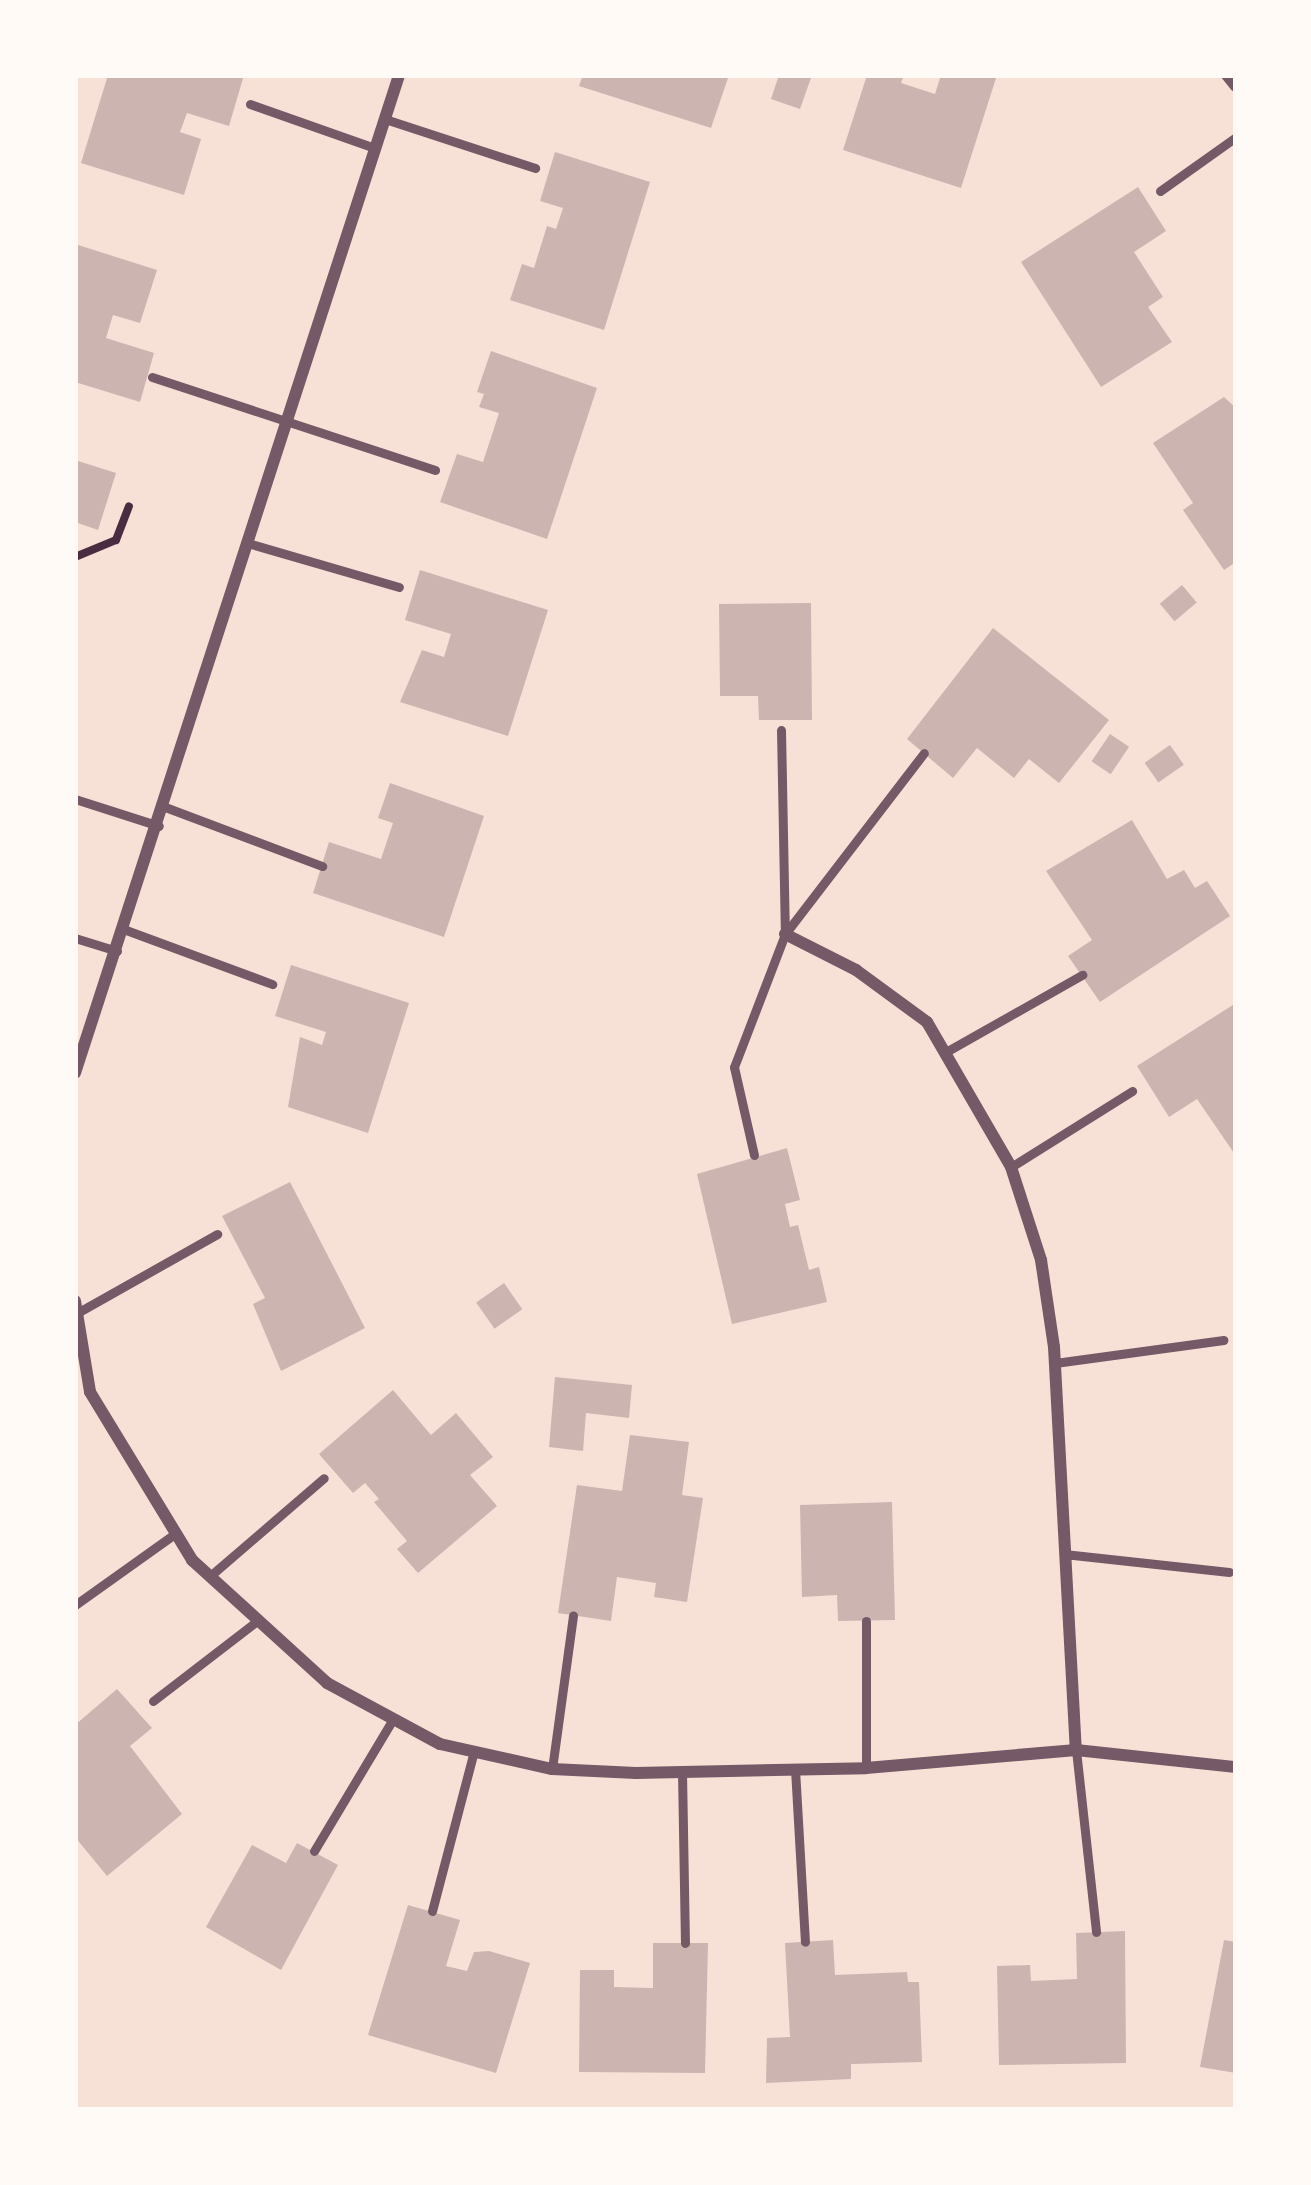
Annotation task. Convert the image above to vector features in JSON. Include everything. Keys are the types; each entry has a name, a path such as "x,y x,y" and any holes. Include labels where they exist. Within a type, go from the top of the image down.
{"street":[{"path":"75,1072 251,544 398,75"},
{"path":"1228,75 1236,86"},
{"path":"785,934 856,970 926,1022 1011,1167 1041,1260 1055,1363 1076,1750"},
{"path":"76,1307 90,1392 176,1534 210,1576 327,1683 393,1718 475,1751 552,1769 682,1772 866,1768 1076,1750 1236,1767"}],"lane":[{"path":"250,104 376,148"},
{"path":"385,119 535,168"},
{"path":"1160,191 1236,137"},
{"path":"152,376 290,418 435,470"},
{"path":"251,544 399,587"},
{"path":"782,730 785,934"},
{"path":"754,1155 734,1067 785,934 924,754"},
{"path":"75,799 159,826"},
{"path":"165,807 322,866"},
{"path":"125,930 272,984"},
{"path":"75,938 117,951"},
{"path":"944,1053 1082,975"},
{"path":"1011,1167 1132,1091"},
{"path":"76,1307 217,1234"},
{"path":"1055,1363 1223,1340"},
{"path":"210,1576 324,1478"},
{"path":"75,1605 176,1534"},
{"path":"1064,1554 1229,1572"},
{"path":"552,1769 574,1615"},
{"path":"153,1701 257,1620"},
{"path":"866,1621 866,1768"},
{"path":"314,1851 393,1718"},
{"path":"1076,1750 1096,1932"},
{"path":"432,1911 475,1751"},
{"path":"795,1769 805,1942"},
{"path":"682,1772 685,1943"}],"path":[{"path":"75,557 116,540 129,506"}],"building":[{"path":"108,75 244,75 229,126 187,113 180,132 201,139 184,195 81,163"},
{"path":"583,75 729,75 711,128 579,86"},
{"path":"779,75 812,75 800,109 771,99"},
{"path":"867,75 904,75 901,83 935,94 941,75 997,75 961,188 843,150"},
{"path":"555,152 650,182 604,330 510,300 522,264 534,268 547,226 556,229 563,208 540,201"},
{"path":"1138,187 1166,231 1134,252 1163,297 1148,307 1172,342 1101,387 1021,262"},
{"path":"75,244 157,270 140,323 113,315 106,338 154,353 140,402 75,382"},
{"path":"491,351 597,388 547,539 440,502 457,454 483,462 499,413 479,407 484,394 477,392"},
{"path":"1224,397 1236,408 1236,562 1224,570 1183,510 1193,503 1153,443"},
{"path":"75,460 116,473 98,530 75,522"},
{"path":"420,570 548,610 508,736 400,702 422,650 444,657 451,634 405,620"},
{"path":"1182,585 1197,603 1175,621 1160,604"},
{"path":"811,603 812,720 759,720 758,696 720,696 719,604"},
{"path":"993,628 1109,720 1059,783 1029,759 1014,778 977,748 953,778 907,739"},
{"path":"1110,734 1129,747 1111,774 1092,761"},
{"path":"1170,745 1184,765 1158,782 1145,763"},
{"path":"390,783 484,816 444,937 313,893 329,842 381,859 393,823 378,818"},
{"path":"1132,820 1167,879 1184,870 1195,888 1207,881 1230,916 1100,1002 1068,956 1092,940 1046,871"},
{"path":"291,965 409,1003 368,1133 288,1107 300,1037 322,1045 326,1032 275,1016"},
{"path":"1236,1003 1236,1156 1197,1099 1169,1117 1137,1066"},
{"path":"787,1148 800,1200 785,1204 790,1227 798,1225 809,1270 819,1267 827,1302 732,1324 697,1174"},
{"path":"290,1182 365,1328 281,1371 253,1304 265,1298 222,1216"},
{"path":"504,1283 522,1309 495,1329 476,1303"},
{"path":"555,1377 632,1385 629,1418 586,1413 583,1451 549,1447"},
{"path":"393,1390 431,1435 456,1413 493,1457 470,1475 497,1506 418,1573 397,1549 407,1541 374,1502 379,1499 365,1483 353,1493 319,1454"},
{"path":"630,1435 689,1442 682,1495 703,1498 687,1602 654,1597 656,1583 617,1577 611,1621 558,1613 577,1485 622,1491"},
{"path":"892,1502 895,1620 838,1621 837,1595 802,1597 800,1505"},
{"path":"117,1689 152,1728 130,1746 182,1814 107,1876 75,1837 75,1725"},
{"path":"297,1843 338,1865 281,1970 206,1927 252,1845 286,1863"},
{"path":"408,1905 460,1920 446,1966 467,1971 474,1952 489,1951 530,1963 496,2073 368,2035"},
{"path":"1125,1931 1126,2063 999,2065 997,1966 1030,1965 1031,1981 1077,1979 1076,1933"},
{"path":"833,1940 835,1975 907,1972 908,1982 919,1982 922,2062 851,2064 851,2079 766,2083 767,2038 790,2037 785,1943"},
{"path":"1224,1940 1236,1942 1236,2073 1200,2067"},
{"path":"653,1943 708,1943 705,2073 579,2072 580,1970 614,1970 614,1987 653,1988"}]}
